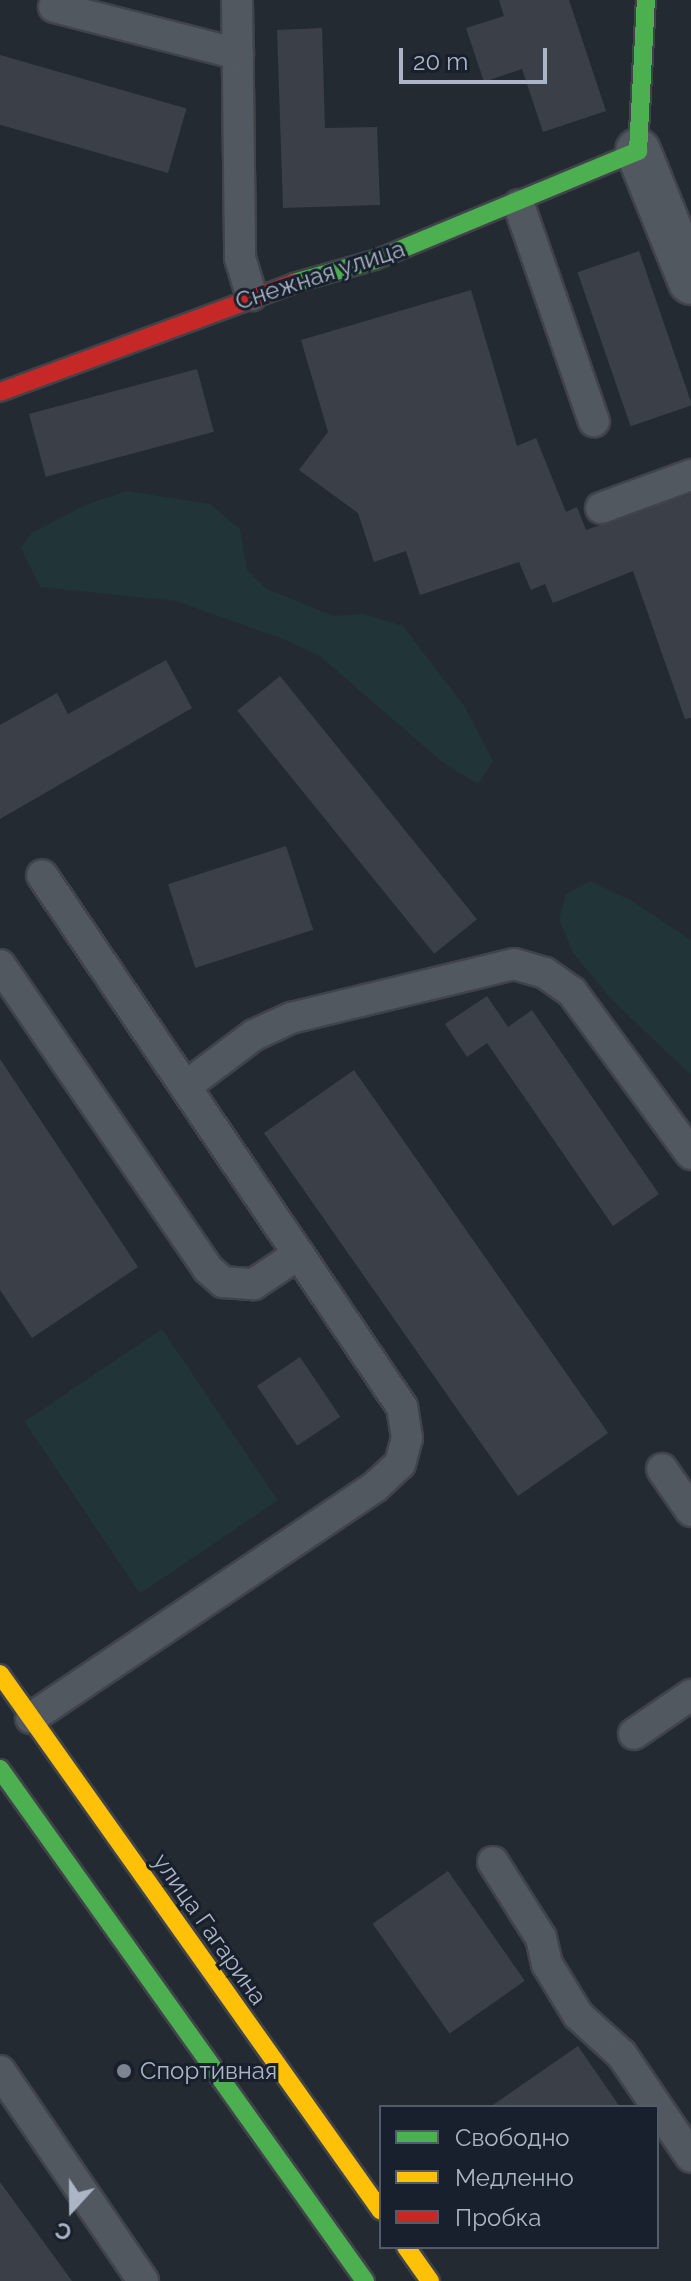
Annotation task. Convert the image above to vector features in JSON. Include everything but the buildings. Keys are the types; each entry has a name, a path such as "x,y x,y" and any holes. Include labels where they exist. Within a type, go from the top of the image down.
{"main road":[{"path":"638,151 646,0"},
{"name":"Снежная улица","path":"0,392 251,295 375,260 519,205 638,151"},
{"name":"улица Гагарина","path":"0,1674 21,1725 379,2208"},
{"path":"0,1769 365,2281"},
{"path":"407,2249 430,2281"}],"street":[{"path":"638,151 691,282"}],"lane":[{"path":"237,0 240,258 251,295"},
{"path":"54,7 238,54"},
{"path":"519,205 594,421"},
{"path":"601,508 691,475"},
{"path":"21,1725 375,1487 400,1464 407,1438 402,1407 42,875"},
{"path":"186,1086 254,1035 291,1018 514,964 545,973 572,992 691,1154"},
{"path":"0,965 208,1269 223,1282 254,1284 299,1254"},
{"path":"662,1469 691,1511"},
{"path":"634,1734 691,1695"},
{"path":"493,1862 541,1938 547,1964 578,2015 622,2055 656,2105"},
{"path":"0,2071 143,2281"},
{"path":"659,2110 691,2157"}],"green space":[{"path":"127,491 210,504 240,529 247,570 267,589 333,616 363,614 403,626 465,707 493,761 478,784 441,761 321,657 286,640 176,601 40,587 21,548 32,533 85,505"},
{"path":"590,881 634,902 691,940 691,1075 612,1000 573,953 559,919 566,894"},
{"path":"162,1329 278,1501 140,1593 24,1422"}],"traffic: fast":[{"path":"294,283 375,260 638,151 646,0"},
{"path":"0,1769 365,2281"}],"traffic: slow":[{"path":"0,1674 379,2208"},
{"path":"407,2249 430,2281"}],"traffic: jam":[{"path":"0,392 294,283"}],"place":[{"name":"Спортивная","path":"124,2071"}]}
